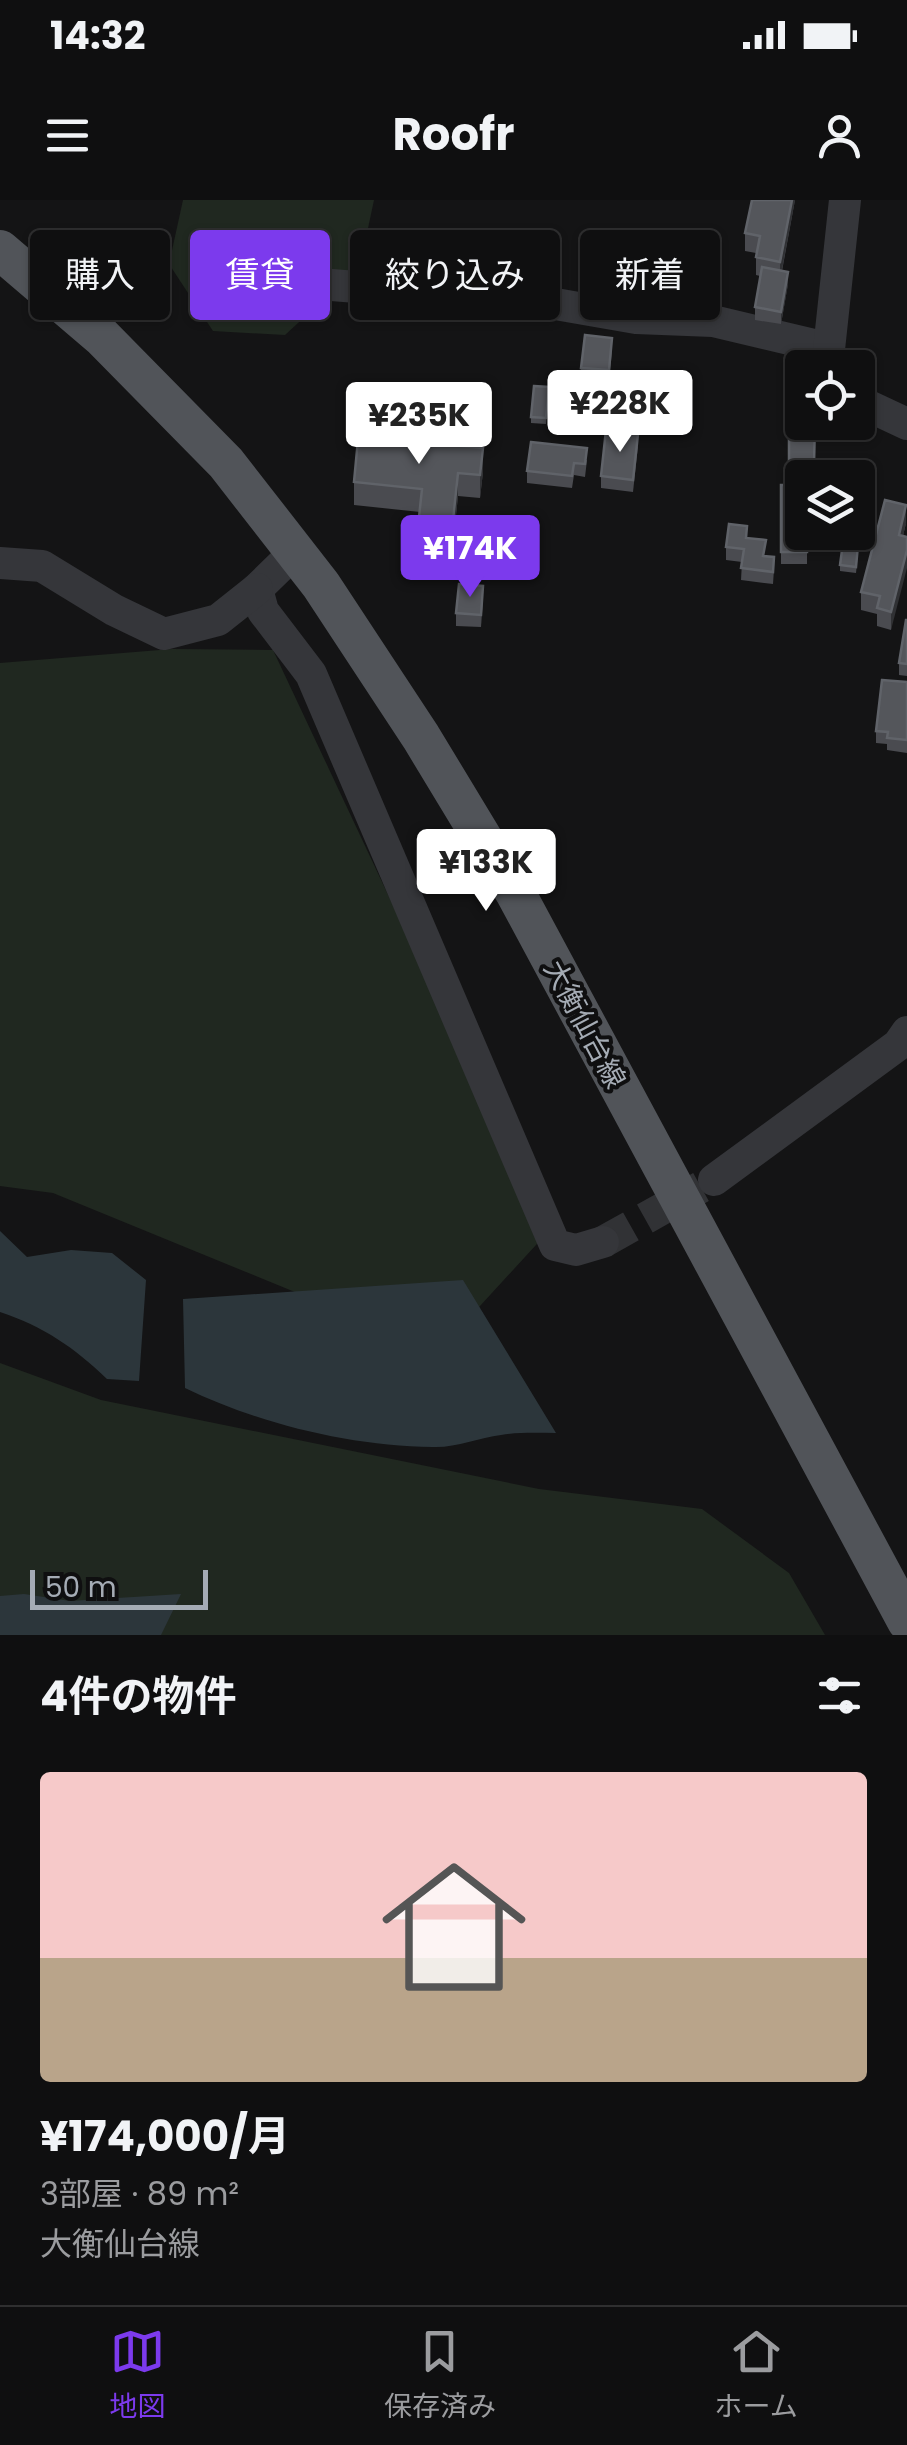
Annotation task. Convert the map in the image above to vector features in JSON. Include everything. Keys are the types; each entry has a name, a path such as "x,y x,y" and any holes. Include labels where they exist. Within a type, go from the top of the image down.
{"main road":[{"name":"大衡仙台線","path":"0,250 102,337 212,449 321,585 422,737 516,894 907,1621"}],"street":[{"path":"828,350 846,200"},
{"path":"330,285 544,302 636,318 712,321 802,350"},
{"path":"875,409 907,424"},
{"path":"0,563 42,566 114,610 164,634 218,620 295,552"},
{"path":"257,589 263,611 311,674 555,1245 576,1250 603,1242"},
{"path":"714,1180 898,1045 907,1032"}],"shaded area":[{"path":"183,200 374,200 368,230 350,230 350,275 330,294 330,230 190,230 190,296 170,259"},
{"path":"206,320 301,320 285,335 213,331"},
{"path":"172,649 273,650 547,1233 458,1330 329,1306 53,1193 0,1186 0,663"},
{"path":"0,1231 27,1257 71,1250 112,1253 146,1280 139,1381 107,1379 58,1339 0,1312"},
{"path":"463,1280 556,1433 508,1434 441,1447 401,1446 306,1431 185,1388 183,1299"},
{"path":"0,1363 101,1400 539,1489 702,1509 789,1573 825,1635 0,1635"},
{"path":"24,1594 70,1601 181,1594 161,1635 0,1635 0,1596"}],"building":[{"path":"752,200 792,200 780,262 756,257 760,236 745,233"},
{"path":"762,267 788,272 781,312 755,307"},
{"path":"585,335 612,338 609,370 581,368"},
{"path":"582,379 602,382 598,420 577,417"},
{"path":"534,386 549,387 546,418 531,417"},
{"path":"650,408 666,411 662,428 647,424"},
{"path":"367,417 387,419 386,431 426,435 428,417 463,421 461,446 483,448 480,475 458,473 451,539 417,536 422,489 354,482 359,429 366,430"},
{"path":"606,430 638,434 633,480 601,476"},
{"path":"789,440 815,440 814,460 789,460"},
{"path":"531,442 587,448 585,464 574,463 572,476 527,471"},
{"path":"781,485 785,485 785,550 807,552 781,552"},
{"path":"885,500 906,505 899,535 907,537 907,550 891,612 877,608 880,596 861,592"},
{"path":"729,524 747,526 746,538 766,540 763,556 774,557 773,572 741,568 744,549 726,547"},
{"path":"842,550 858,550 856,567 840,565"},
{"path":"459,584 483,586 481,615 456,613"},
{"path":"907,620 907,664 899,663"},
{"path":"882,680 907,682 907,740 887,738 888,732 876,731"}],"tunnel":[{"path":"603,1242 701,1187"}]}
